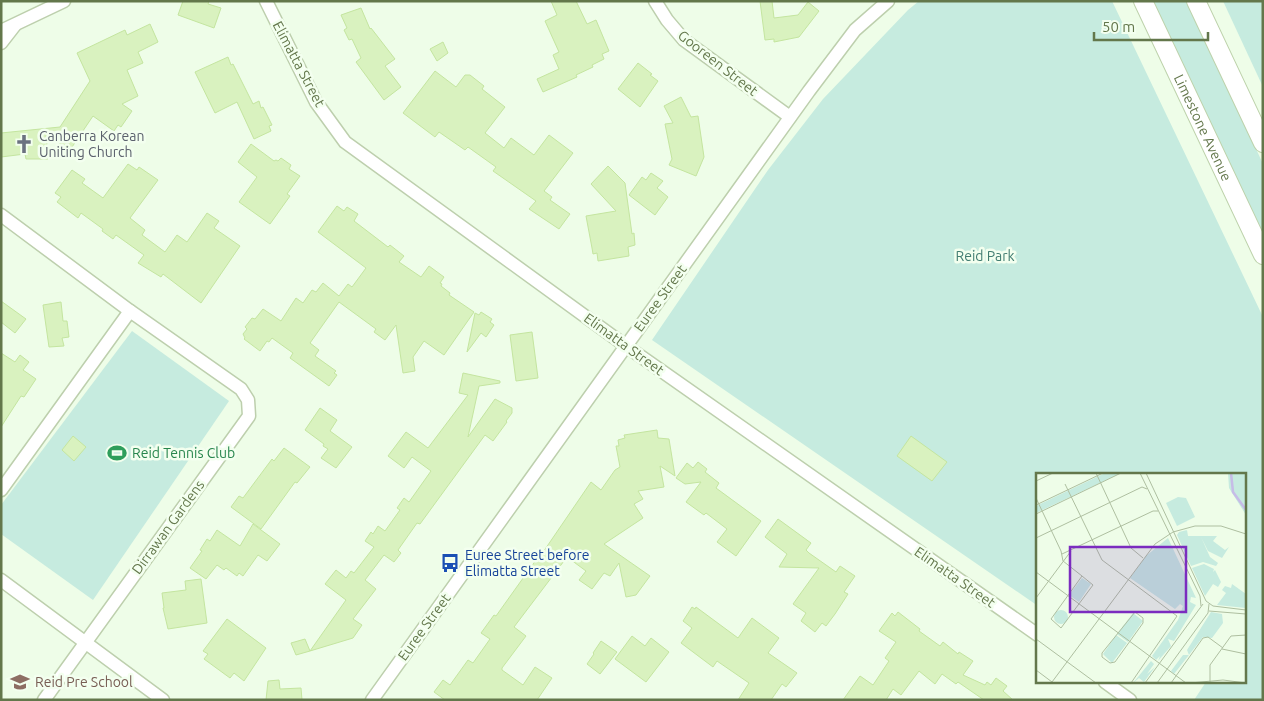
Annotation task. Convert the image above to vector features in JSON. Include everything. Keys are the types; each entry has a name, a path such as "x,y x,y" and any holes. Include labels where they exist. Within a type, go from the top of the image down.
{"main road":[{"name":"Limestone Avenue","path":"1144,1 1263,255"},
{"path":"1196,1 1263,143"}],"street":[{"path":"1,31 64,1"},
{"name":"Elimatta Street","path":"266,1 316,102 345,142 626,346 1036,634"},
{"name":"Gooreen Street","path":"655,1 667,20 684,40 790,117"},
{"name":"Euree Street","path":"372,700 790,117 856,30 888,1"},
{"path":"1,43 15,24"},
{"name":"Dirrawan Gardens","path":"1,215 241,389 248,400 249,416 44,700"},
{"path":"1,490 130,310"},
{"path":"1,580 162,700"},
{"path":"1108,684 1130,700"}],"green space":[{"name":"Reid Park","path":"919,1 1112,1 1263,317 1263,700 1194,700 1205,684 1246,684 1246,473 1036,473 1036,605 652,340 768,170 823,99 908,10"},
{"path":"1152,1 1188,1 1263,164 1263,235"},
{"path":"1223,1 1263,1 1263,87"},
{"name":"Reid Tennis Club","path":"132,331 229,401 93,600 1,534 1,505"}],"building":[{"path":"183,1 209,1 208,4 221,8 214,28 178,15"},
{"path":"551,1 576,1 587,24 596,20 609,51 602,54 604,59 576,75 577,77 543,92 537,79 559,69 553,55 559,52 545,21 557,15"},
{"path":"760,1 772,1 774,18 798,15 808,2 819,11 799,37 774,42 774,39 765,40"},
{"path":"361,8 370,29 395,59 385,66 401,87 384,100 356,62 361,58 352,39 349,40 344,30 347,28 341,15"},
{"path":"150,24 158,42 138,52 143,63 127,70 138,96 122,104 132,111 121,127 118,125 114,131 93,116 70,150 46,134 48,159 26,159 25,154 1,157 1,133 60,127 90,81 77,53 125,30 127,35"},
{"path":"443,42 448,53 437,61 430,49"},
{"path":"228,57 253,104 259,101 261,108 263,107 272,125 269,126 271,131 254,139 237,102 215,113 195,72"},
{"path":"638,63 658,81 640,107 618,89"},
{"path":"435,71 456,87 465,75 470,75 484,86 482,89 505,107 485,133 504,148 511,138 534,155 549,135 573,153 544,191 552,197 550,200 570,214 559,229 529,209 536,201 493,171 496,167 468,147 465,150 439,132 435,137 403,113"},
{"path":"681,97 691,117 698,116 704,157 696,176 669,165 672,159 665,124 673,123 664,106"},
{"path":"251,144 274,161 278,161 281,158 291,165 289,169 300,176 287,194 290,196 270,224 239,202 257,177 238,162"},
{"path":"128,164 137,170 139,167 158,180 130,218 145,230 142,235 165,252 177,235 187,242 207,213 219,221 214,228 240,246 201,303 163,274 161,277 138,263 144,255 116,235 113,239 81,213 78,218 57,202 61,197 55,193 72,170 85,179 82,183 103,198"},
{"path":"608,166 625,183 635,245 628,247 629,256 598,261 597,253 593,254 586,216 616,211 591,184"},
{"path":"651,173 663,181 657,188 668,197 655,215 629,195 642,177 646,180"},
{"path":"337,206 344,211 347,207 358,214 354,221 388,247 390,245 404,256 399,262 421,277 429,266 444,277 440,283 442,284 441,286 450,293 449,295 474,312 444,355 424,341 413,357 415,371 403,373 396,325 385,340 374,332 376,329 339,302 310,343 319,350 315,356 336,371 334,373 337,375 329,386 290,358 293,353 272,338 269,342 267,341 260,351 244,339 243,334 247,329 245,327 263,309 281,321 296,298 303,303 312,290 316,292 323,283 339,296 348,284 352,287 366,268 318,232"},
{"path":"1,301 26,319 15,333 1,322"},
{"path":"61,302 63,321 67,321 69,337 62,338 64,346 49,347 43,305"},
{"path":"481,312 492,319 490,322 494,325 486,337 481,333 467,352 475,313 479,315"},
{"path":"532,332 538,378 516,381 510,335"},
{"path":"1,353 15,362 20,355 29,362 23,370 36,379 24,397 21,396 1,427"},
{"path":"463,373 500,381 500,383 479,386 468,437 495,399 512,408 512,413 493,441 485,435 420,524 417,523 398,550 401,553 394,562 384,555 365,580 376,589 353,619 362,625 353,638 310,651 346,600 325,584 336,570 346,578 351,571 354,573 374,547 365,541 371,532 373,534 378,526 385,531 400,510 397,508 404,498 409,502 431,471 412,457 404,468 388,456 406,432 428,448 468,395 459,393"},
{"path":"320,408 337,420 330,431 352,447 336,468 321,458 328,449 323,446 324,444 305,430"},
{"path":"657,430 658,438 669,439 675,476 660,466 664,487 638,491 643,499 634,504 643,518 604,544 650,576 636,595 626,597 619,563 610,576 604,573 592,589 579,580 586,571 567,557 514,627 526,636 502,668 502,670 523,685 535,667 552,678 537,700 445,700 434,692 443,680 450,685 468,660 473,663 490,639 481,633 537,561 591,482 601,490 615,470 620,467 616,446 619,446 618,440 625,438 624,435"},
{"path":"73,436 86,447 74,461 62,450"},
{"path":"911,436 947,462 932,481 897,456"},
{"path":"284,448 310,467 297,483 295,482 261,529 231,507 239,496 243,498 272,459 274,461"},
{"path":"698,462 707,469 705,472 719,483 716,488 761,521 736,556 717,542 727,529 706,513 704,515 686,502 701,482 685,484 676,478 687,463 693,468"},
{"path":"778,519 811,543 806,550 809,553 836,572 840,566 855,576 844,592 848,594 835,614 826,626 822,623 815,632 801,621 806,613 793,604 819,568 779,567 787,554 765,537"},
{"path":"253,524 280,544 267,561 258,555 243,576 239,573 237,576 226,568 224,570 217,565 206,579 190,568 202,551 200,550 207,539 210,541 217,530 240,546"},
{"path":"201,579 207,623 168,629 162,593 186,590 185,581"},
{"path":"692,607 695,609 696,607 738,638 752,618 779,638 768,653 797,673 786,687 782,684 771,700 738,700 749,683 717,661 713,667 681,643 692,628 683,621"},
{"path":"898,612 920,629 919,631 940,646 943,642 958,654 959,652 973,661 963,675 985,685 987,682 991,685 996,678 1007,686 1003,691 1013,700 984,700 958,682 956,684 942,674 935,684 919,671 901,695 893,689 886,700 843,700 860,676 873,685 889,661 885,658 896,642 879,631 892,613 895,616"},
{"path":"227,619 266,648 244,681 234,673 230,678 204,659 208,654 203,651"},
{"path":"632,636 645,646 651,638 669,652 646,682 615,659"},
{"path":"305,639 310,651 296,655 291,643"},
{"path":"601,641 617,652 600,674 587,664"},
{"path":"279,680 280,689 301,688 302,700 266,700 268,681"}],"place":[{"name":"Canberra Korean Uniting Church","path":"24,144"},
{"name":"Reid Tennis Club","path":"117,453"},
{"name":"Euree Street before Elimatta Street","path":"450,563"},
{"name":"Reid Pre School","path":"20,682"}]}
